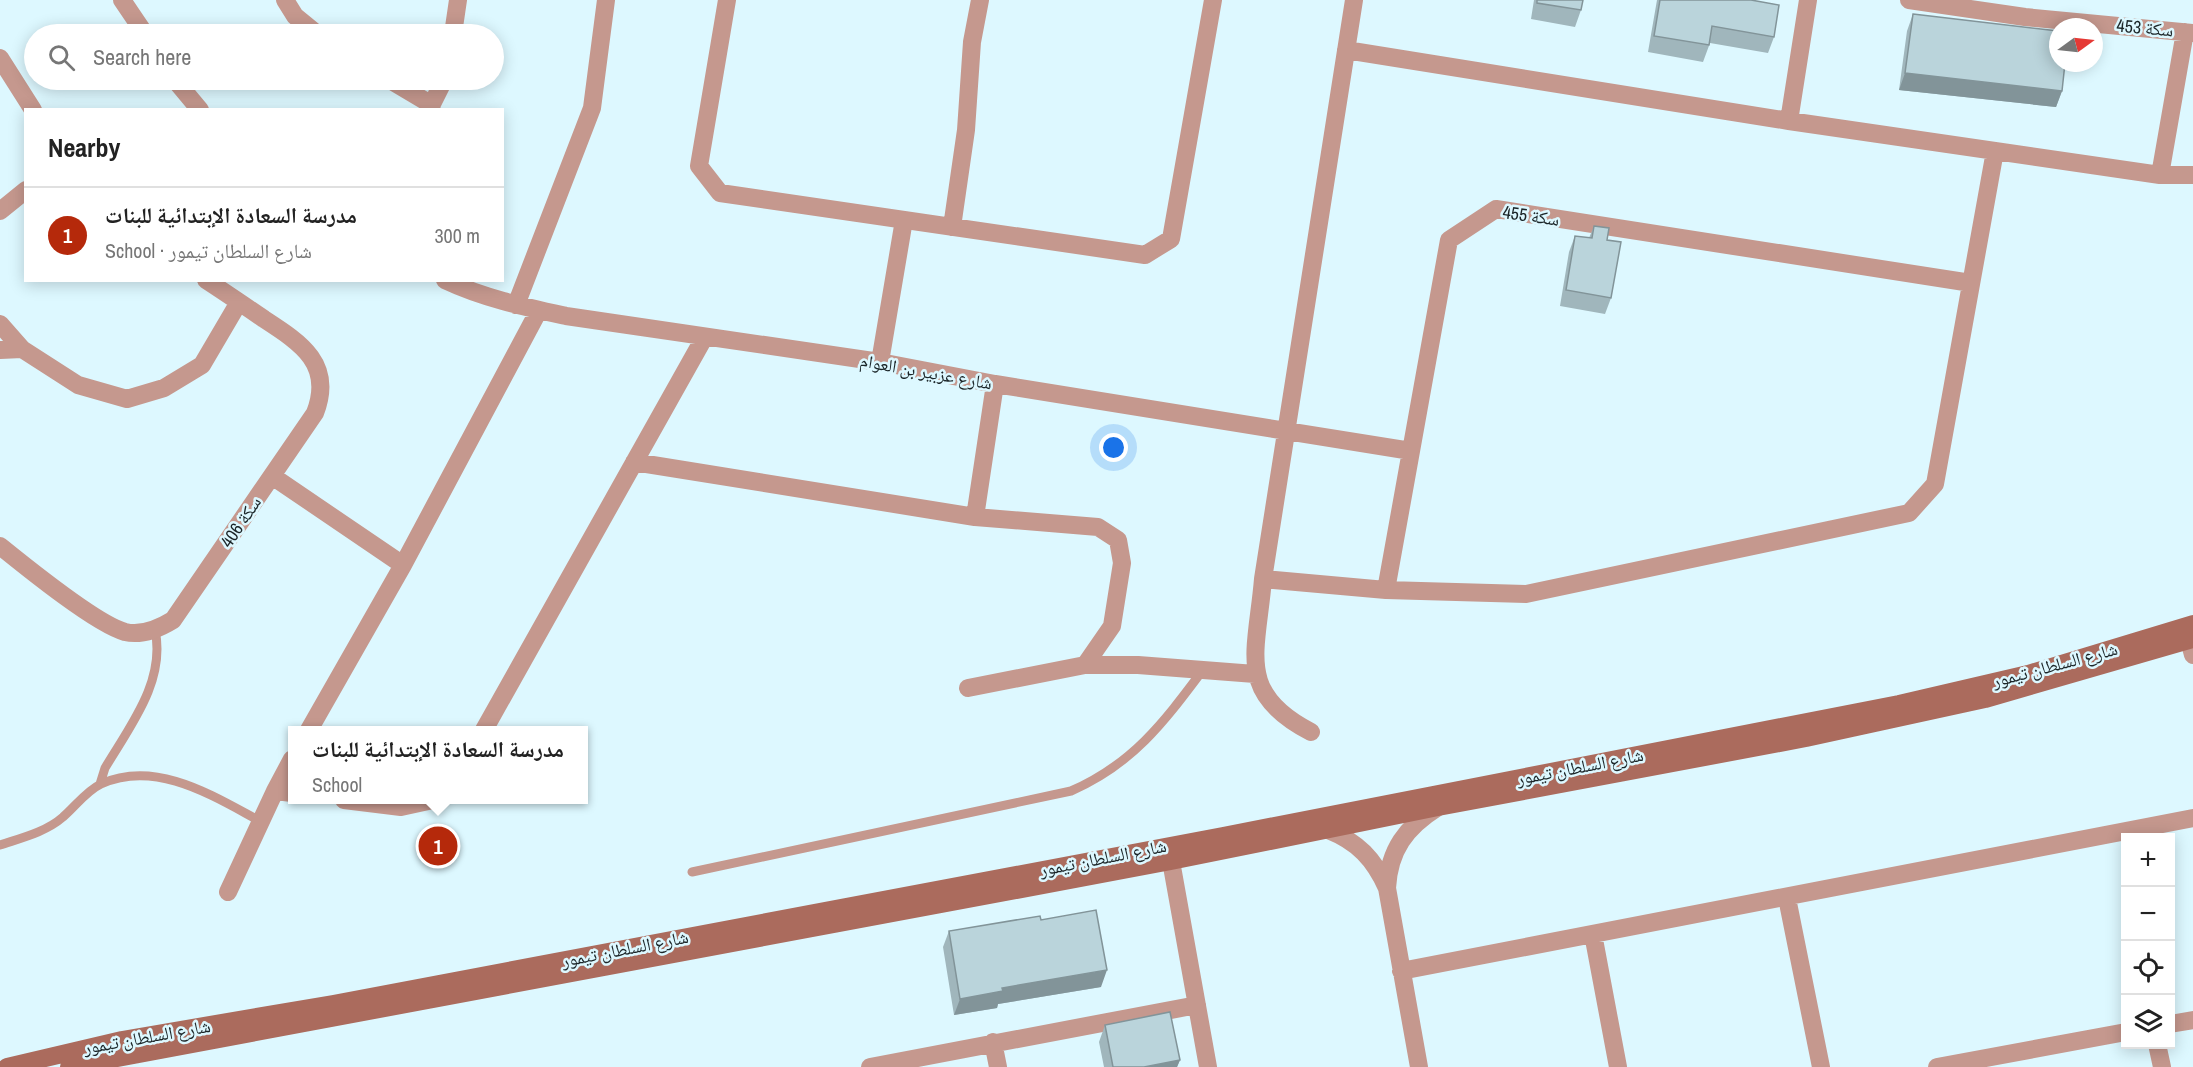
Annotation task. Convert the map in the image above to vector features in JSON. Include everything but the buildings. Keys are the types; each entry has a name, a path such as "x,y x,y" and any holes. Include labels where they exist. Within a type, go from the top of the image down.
{"main road":[{"name":"شارع السلطان تيمور","path":"69,1067 1171,861 1438,807 1806,738 1934,711 2041,684 2192,640"},
{"name":"شارع السلطان تيمور","path":"7,1067 122,1040 333,1004 912,895 1899,704 2192,640"}],"street":[{"path":"122,0 138,24"},
{"path":"285,0 295,16 305,24"},
{"path":"454,24 458,0"},
{"path":"516,304 592,108 606,0"},
{"path":"727,0 699,166 720,193 1145,255 1172,239 1213,0"},
{"path":"951,227 966,130 972,42 980,0"},
{"path":"1311,732 1276,711 1263,694 1256,674 1263,579 1354,0"},
{"path":"1789,121 1808,0"},
{"name":"سكة 453","path":"1909,0 2026,8 2189,33"},
{"path":"2160,176 2189,33"},
{"path":"1346,50 1789,121 2160,176 2193,175"},
{"path":"0,58 32,108"},
{"path":"184,90 199,108"},
{"path":"405,90 431,107 439,90"},
{"path":"1263,579 1386,590 1526,594 1910,513 1935,484 1995,151"},
{"path":"0,211 24,192"},
{"name":"سكة 455","path":"1386,590 1449,240 1496,209 1971,283"},
{"path":"880,362 904,220"},
{"name":"سكة 406","path":"156,630 173,620 315,413 322,397 321,377 301,343 209,282"},
{"name":"شارع عزبير بن العوام","path":"451,282 539,310 704,338 880,362 995,384 1411,451"},
{"path":"0,324 22,349 78,385 127,399 164,388 202,365 239,302"},
{"path":"311,726 403,566 539,310"},
{"path":"486,726 704,338"},
{"path":"0,350 22,349"},
{"path":"975,517 995,384"},
{"path":"634,462 975,517 1098,527 1118,540 1122,563 1112,627 1085,665"},
{"path":"272,476 403,566"},
{"path":"2,552 102,621 127,633 156,630"},
{"path":"968,688 1085,665 1138,665 1256,674"},
{"path":"228,892 260,821 284,792 288,776"},
{"path":"377,804 401,807 415,804"},
{"path":"1419,1067 1387,888 1388,870 1401,839 1411,826 1438,807"},
{"path":"1401,971 2193,818"},
{"path":"1328,830 1358,845 1370,857 1387,888"},
{"path":"1171,861 1208,1067"},
{"path":"1787,898 1821,1067"},
{"path":"1593,934 1618,1067"},
{"path":"870,1067 1197,1005"},
{"path":"2175,1023 2193,1020"},
{"path":"1937,1067 2121,1033"},
{"path":"993,1042 998,1067"},
{"path":"2158,1049 2162,1067"}],"lane":[{"path":"100,784 105,768 155,676 159,653 156,630"},
{"path":"692,872 1071,790 1102,776 1138,749 1168,717 1203,670"},
{"path":"0,845 34,833 61,819 100,784 127,777 165,778 196,787 260,821"}],"place":[{"name":"مدرسة السعادة الإبتدائية للبنات","path":"438,846"}]}
